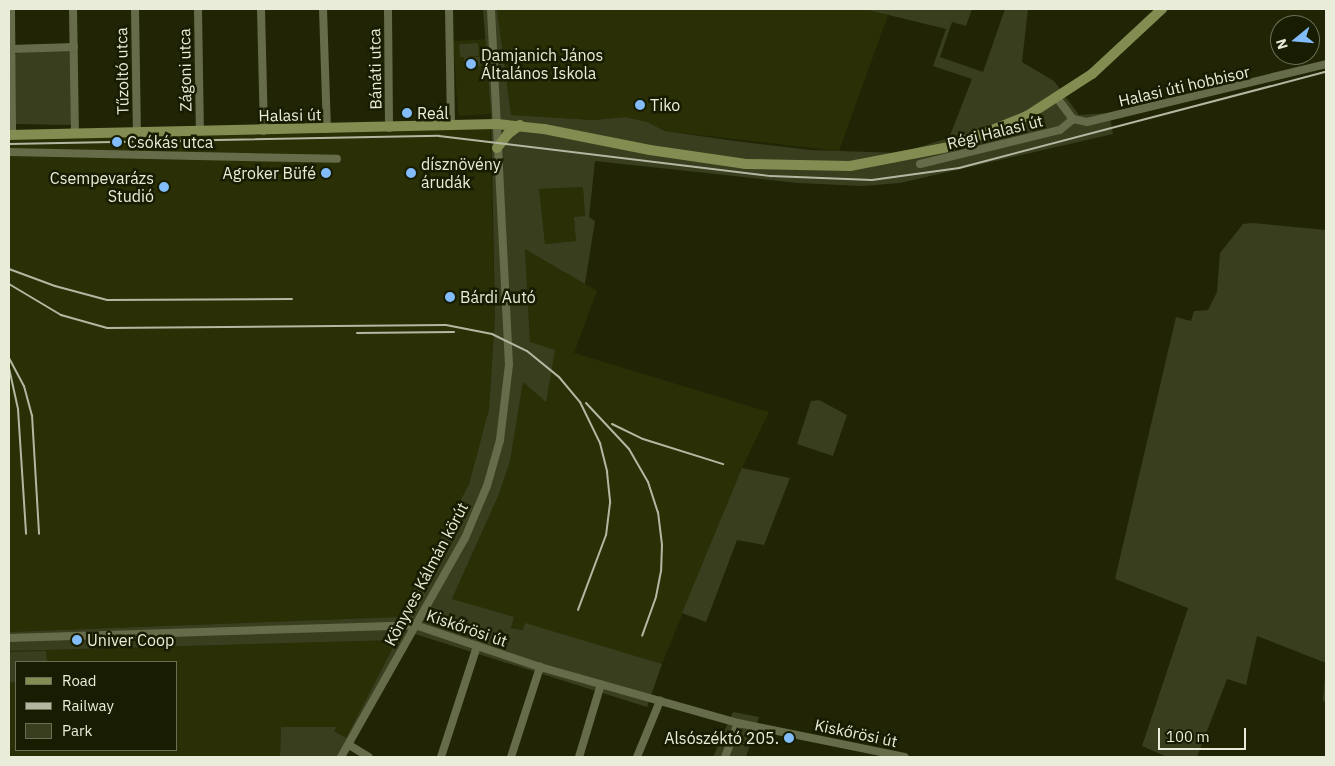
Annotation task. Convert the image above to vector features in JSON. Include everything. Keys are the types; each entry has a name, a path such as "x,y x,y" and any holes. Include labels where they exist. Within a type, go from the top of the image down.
{"main road":[{"name":"Halasi út","path":"10,135 264,131 496,124 520,125 650,150 746,164 836,168 886,162 949,147 1026,116 1092,74 1162,9"},
{"path":"497,148 508,134 520,125"}],"street":[{"path":"10,135 11,9"},
{"path":"73,9 75,134"},
{"name":"Tűzoltó utca","path":"135,9 137,133"},
{"name":"Zágoni utca","path":"198,9 200,131"},
{"path":"261,9 264,131"},
{"path":"323,9 327,129"},
{"name":"Bánáti utca","path":"388,9 389,128"},
{"path":"449,9 451,125"},
{"name":"Könyves Kálmán körút","path":"341,757 465,538 478,510 493,467 505,412 509,365 491,9"},
{"path":"11,49 74,47"},
{"name":"Halasi úti hobbisor","path":"1073,120 1090,121 1326,64"},
{"path":"1057,98 1073,120"},
{"name":"Régi Halasi út","path":"920,164 1060,130 1073,120"},
{"path":"9,152 337,159"},
{"name":"Kiskőrösi út","path":"9,638 415,624 540,667 738,723 905,757"},
{"path":"441,757 476,646"},
{"path":"511,757 540,667"},
{"path":"578,757 601,684"},
{"path":"637,757 660,701"},
{"path":"725,757 738,723"},
{"path":"349,744 369,757"}],"shaded area":[{"path":"497,9 864,9 888,15 839,151 665,131 647,122 626,117 593,120 511,115"},
{"name":"Damjanich János Általános Iskola","path":"486,39 491,114 458,116 453,41"},
{"path":"490,129 495,316 489,409 469,484 398,617 9,632 9,140"},
{"path":"583,187 585,216 576,241 545,244 539,189"},
{"path":"525,248 597,291 574,353 769,412 742,468 662,664 526,624 523,630 511,627 514,618 452,599 499,494 510,461 523,382 546,401 530,342"},
{"path":"398,640 346,738 334,731 337,727 281,727 280,757 9,757 9,651"}],"green space":[{"path":"483,9 497,9 511,115 593,120 626,117 647,122 665,131 735,141 811,150 900,153 949,138 972,79 933,66 946,29 864,9 972,9 966,26 952,22 940,57 983,72 1005,9 1028,9 1022,62 1054,81 1079,115 1109,113 1113,134 900,183 863,186 798,183 595,161 589,217 595,221 585,284 525,249 530,342 555,350 546,402 523,382 510,461 499,494 452,599 514,617 511,628 523,630 525,623 662,664 647,707 415,634 345,757 280,757 281,727 337,727 334,731 346,738 397,640 9,651 9,632 399,617 469,484 489,409 495,316 491,114","holes":["583,187 585,216 574,217 576,241 545,244 539,189"]},
{"path":"478,43 479,56 460,57 459,44"},
{"path":"20,51 72,51 72,122 70,125 16,124 15,55"},
{"path":"464,57 481,57 481,66 464,66"},
{"path":"1253,223 1326,230 1326,663 1257,636 1246,685 1227,679 1197,757 1167,757 1142,746 1188,608 1115,579 1176,317 1191,321 1194,311 1208,310 1217,292 1220,253 1243,224"},
{"path":"819,400 847,415 833,456 797,444 811,401"},
{"path":"742,468 790,478 764,545 737,540 706,622 682,613"},
{"path":"46,651 47,661 15,661 15,682 9,682 9,652"},
{"path":"1326,663 1326,702 1323,701"},
{"path":"733,712 759,717 746,757 713,757"}],"railway":[{"path":"9,144 439,136 771,176 872,180 959,168 1326,72"},
{"path":"9,269 55,286 107,300 292,299"},
{"path":"9,284 61,315 107,328 446,325 492,334 527,351 559,377 580,402 600,443 607,472 610,503 606,535 578,610"},
{"path":"357,333 454,332"},
{"path":"9,358 24,386 32,415 39,534"},
{"path":"9,368 18,409 26,534"},
{"path":"586,403 629,449 648,482 658,512 662,545 661,571 656,597 642,636"},
{"path":"612,424 643,439 723,464"}],"place":[{"name":"Damjanich János Általános Iskola","path":"471,64"},
{"name":"Tiko","path":"640,105"},
{"name":"Reál","path":"407,113"},
{"name":"Csókás utca","path":"117,142"},
{"name":"Agroker Büfé","path":"326,173"},
{"name":"dísznövény árudák","path":"411,173"},
{"name":"Csempevarázs Studió","path":"164,187"},
{"name":"Bárdi Autó","path":"450,297"},
{"name":"Univer Coop","path":"77,640"},
{"name":"Alsószéktó 205.","path":"789,738"}]}
